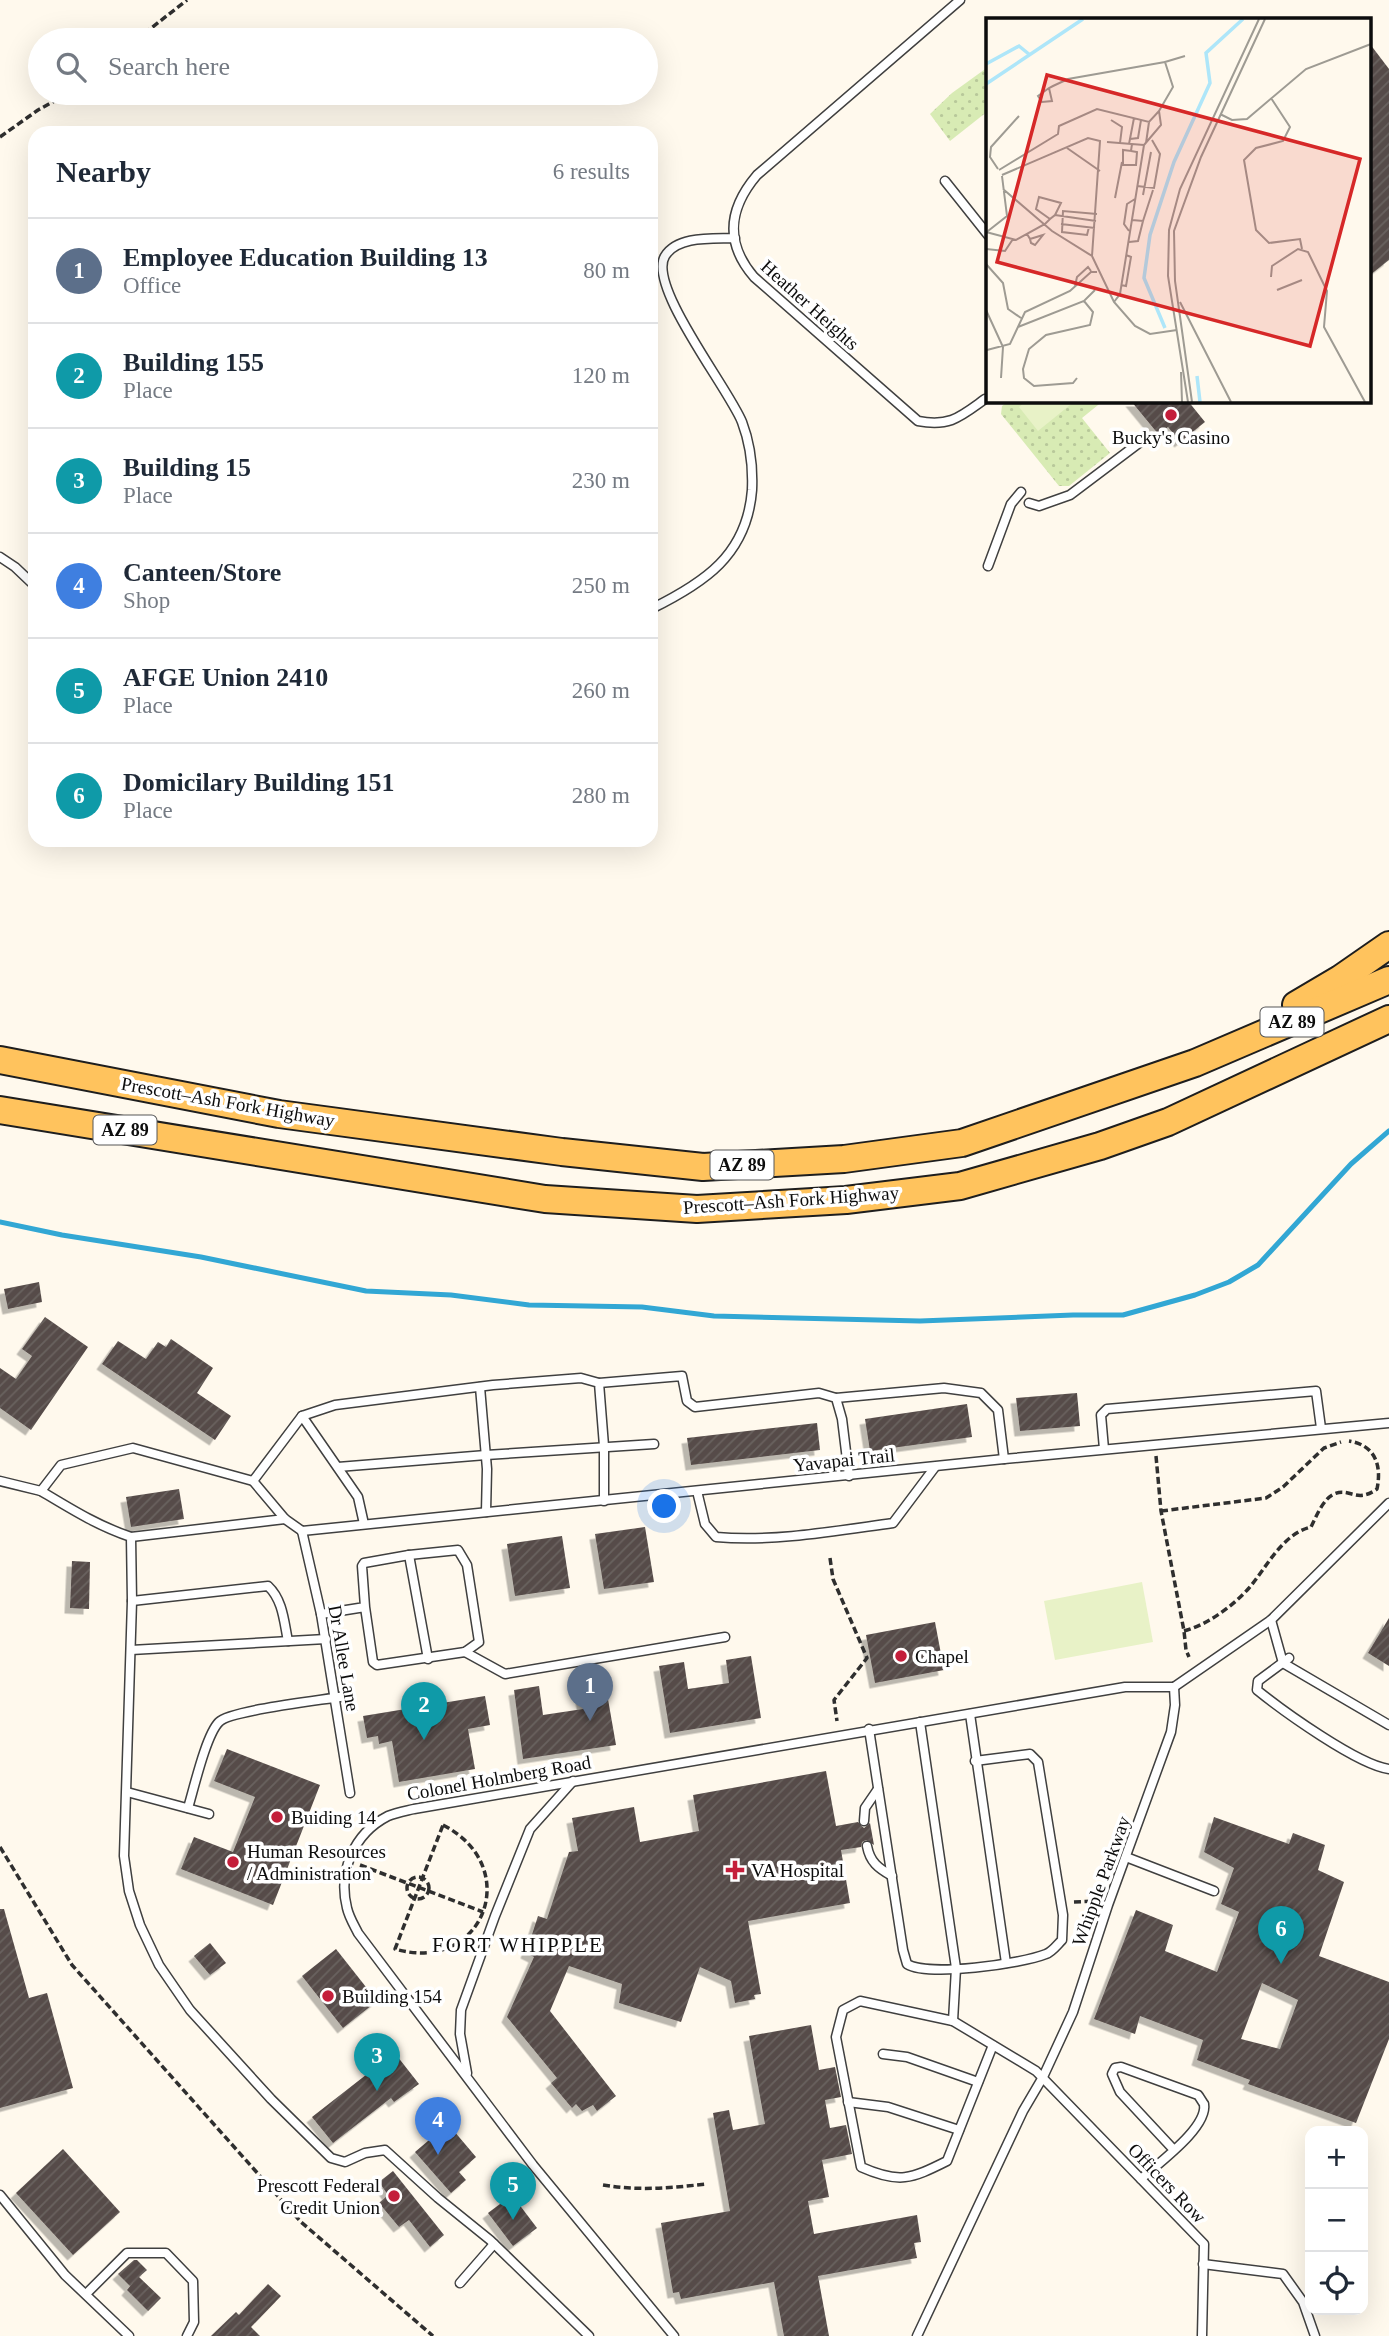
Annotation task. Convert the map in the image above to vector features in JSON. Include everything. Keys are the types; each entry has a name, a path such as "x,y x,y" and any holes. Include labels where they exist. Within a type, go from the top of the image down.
{"main road":[{"path":"1195,1063 1340,979 1389,945"},
{"name":"Prescott–Ash Fork Highway","path":"0,1060 279,1114 562,1152 703,1167 844,1159 962,1143 1195,1063 1389,980"},
{"name":"Prescott–Ash Fork Highway","path":"0,1110 545,1199 697,1209 846,1200 960,1186 1100,1146 1168,1122 1389,1019"}],"lane":[{"name":"Heather Heights","path":"960,0 757,175 745,190 736,210 733,226 741,262 754,277 918,421 935,425 954,421 985,399"},
{"path":"945,180 986,232"},
{"path":"658,606 685,592 719,567 741,536 747,518 752,480 751,458 742,421 670,300 663,267 666,256 681,244 694,240 735,238"},
{"path":"1029,503 1039,506 1070,495 1139,443"},
{"path":"988,566 1011,504 1021,492"},
{"path":"0,557 28,579"},
{"path":"254,1481 302,1416 335,1405 581,1378 598,1383 682,1376 687,1401 695,1408 819,1394 836,1398 944,1388 981,1393 998,1410 1004,1458"},
{"path":"598,1383 604,1446 604,1501"},
{"path":"480,1387 486,1455 486,1512"},
{"path":"1104,1449 1101,1415 1107,1409 1316,1391 1321,1428"},
{"path":"836,1398 842,1419 849,1476"},
{"path":"302,1416 358,1497 364,1524"},
{"name":"Yavapai Trail","path":"302,1531 1004,1458 1389,1423"},
{"path":"338,1467 654,1444"},
{"path":"41,1491 61,1465 133,1448 254,1481 285,1519 302,1531"},
{"path":"697,1491 705,1524 716,1537 742,1539 818,1534 893,1523 935,1467"},
{"path":"0,1481 41,1491 90,1520 131,1537 285,1519"},
{"path":"1174,1687 1271,1620 1389,1503"},
{"name":"Dr Allee Lane","path":"302,1531 326,1639 351,1793"},
{"path":"131,1537 131,1650 124,1856 129,1891 140,1926 159,1965 190,2010 271,2099 331,2158 345,2162 365,2153 385,2150 494,2244 589,2336"},
{"path":"458,1550 467,1565 478,1642 466,1652 377,1665 373,1662 362,1566 364,1563 409,1555 458,1550"},
{"path":"409,1555 428,1659"},
{"path":"132,1601 268,1586 276,1593 281,1606 288,1642"},
{"path":"321,1614 365,1608"},
{"path":"1271,1620 1286,1660 1389,1725"},
{"path":"466,1652 505,1675 725,1637"},
{"path":"131,1650 326,1639"},
{"path":"1286,1660 1258,1681 1256,1690 1347,1751 1382,1769 1389,1769"},
{"name":"Colonel Holmberg Road","path":"674,2336 533,2165 358,1933 347,1911 344,1886 348,1861 356,1845 367,1831 388,1816 414,1809 1125,1687 1174,1687"},
{"name":"Whipple Parkway","path":"917,2336 1023,2111 1043,2077 1073,2012 1171,1732 1175,1705 1174,1687"},
{"path":"188,1808 210,1737 220,1720 237,1714 346,1696"},
{"path":"970,1714 1006,1963"},
{"path":"920,1721 956,1968 953,2021"},
{"path":"869,1729 907,1964 915,1969 1006,1963 1049,1953 1062,1940 1063,1915 1038,1762 1030,1754 975,1761"},
{"path":"467,2076 460,2034 461,2010 530,1829 573,1781"},
{"path":"864,1821 864,1808 878,1789"},
{"path":"127,1792 209,1814"},
{"path":"867,1846 870,1858 880,1869 892,1876"},
{"path":"1126,1857 1214,1891"},
{"name":"Officers Row","path":"959,2130 947,2161 915,2177 883,2178 861,2167 836,2037 843,2010 860,2001 953,2021 1043,2077 1204,2244 1202,2336"},
{"path":"848,2102 888,2107 959,2130 993,2045"},
{"path":"883,2054 907,2057 978,2082"},
{"path":"1141,2179 1174,2150 1193,2132 1203,2115 1204,2104 1198,2095 1121,2067 1115,2068 1112,2074 1120,2092 1174,2150"},
{"path":"0,2195 65,2275 130,2336"},
{"path":"460,2283 494,2244"},
{"path":"86,2294 127,2253 166,2253 193,2281 194,2322 187,2336"},
{"path":"1203,2264 1283,2274 1303,2302 1315,2336"}],"path":[{"path":"151,28 187,0"},
{"path":"0,137 47,105"},
{"path":"1161,1511 1266,1498 1283,1487 1324,1448 1350,1441 1363,1444 1372,1451 1380,1475 1377,1489 1367,1496 1334,1494 1325,1503 1311,1527 1300,1529 1286,1541 1247,1591 1197,1628 1184,1631"},
{"path":"1156,1456 1161,1511 1189,1657"},
{"path":"830,1558 833,1580 867,1658 834,1700 837,1721"},
{"path":"443,1825 472,1845 481,1860 487,1895 483,1912 462,1941 446,1950 429,1954 412,1954 395,1949 418,1887 443,1825"},
{"path":"0,1847 81,1976 301,2222 433,2336"},
{"path":"358,1865 483,1912"},
{"path":"422,1877 412,1879 408,1884 408,1891 414,1898 421,1899 429,1892"},
{"path":"422,1877 428,1882 429,1892"},
{"path":"1074,1902 1097,1901"},
{"path":"603,2185 661,2190 706,2184"}],"green space":[{"path":"986,68 986,113 950,141 930,114 952,93"},
{"path":"1008,402 1102,402 1082,418 1110,453 1069,486 1059,486 1001,414 1002,406"},
{"path":"1025,402 1074,402 1038,431 1019,407"},
{"path":"1142,1582 1153,1642 1055,1660 1044,1601"}],"building":[{"path":"1372,47 1389,69 1389,260 1372,273"},
{"name":"Bucky's Casino","path":"1132,402 1189,402 1205,422 1180,442 1168,427 1159,435"},
{"path":"39,1282 42,1302 8,1309 4,1289"},
{"path":"45,1317 88,1347 31,1430 0,1408 0,1368 16,1379 32,1356 22,1349"},
{"path":"171,1339 213,1368 197,1393 231,1416 215,1440 102,1364 118,1341 146,1359 158,1342 166,1347"},
{"path":"1077,1393 1080,1426 1020,1431 1016,1398"},
{"path":"967,1404 972,1437 870,1451 865,1419"},
{"path":"817,1423 820,1450 691,1465 687,1438"},
{"path":"179,1489 184,1519 131,1527 126,1497"},
{"path":"645,1527 654,1582 604,1589 595,1534"},
{"path":"562,1536 570,1588 515,1596 507,1544"},
{"path":"72,1561 90,1562 89,1609 70,1608"},
{"path":"1389,1618 1389,1666 1368,1653"},
{"path":"935,1622 944,1670 875,1683 866,1635"},
{"path":"751,1656 761,1718 670,1733 659,1666 684,1662 688,1689 729,1683 726,1660"},
{"path":"605,1682 616,1745 523,1759 514,1690 539,1686 543,1715 583,1709 579,1686"},
{"path":"485,1696 490,1725 468,1729 475,1769 399,1782 392,1741 379,1744 378,1736 367,1738 363,1716"},
{"name":"Buiding 14","path":"227,1749 320,1785 273,1905 181,1869 194,1837 233,1852 255,1797 214,1781"},
{"path":"826,1771 836,1826 858,1822 864,1828 870,1823 874,1845 866,1840 861,1847 841,1850 850,1903 748,1921 761,1994 754,1995 755,1999 735,2003 731,1981 700,1967 681,2022 619,2003 622,1984 569,1966 550,2011 616,2096 597,2111 593,2105 582,2111 576,2104 572,2108 551,2083 557,2078 507,2017 534,1957 526,1953 538,1916 547,1919 569,1852 578,1851 572,1818 634,1807 640,1842 699,1831 693,1795"},
{"path":"1214,1817 1289,1844 1293,1833 1325,1845 1318,1870 1344,1882 1319,1956 1389,1982 1389,2039 1356,2123 1248,2084 1250,2080 1197,2060 1203,2040 1140,2016 1135,2034 1094,2019 1136,1910 1173,1925 1165,1951 1217,1972 1239,1912 1221,1904 1234,1868 1204,1852","holes":["1262,1983 1298,2000 1280,2049 1241,2039"]},
{"path":"0,1909 4,1909 29,1998 47,1993 73,2088 0,2108"},
{"path":"210,1943 226,1963 210,1975 194,1956"},
{"path":"336,1949 377,2001 343,2028 302,1976"},
{"path":"811,2025 819,2070 835,2067 841,2097 825,2100 830,2128 846,2125 852,2154 822,2160 829,2197 808,2201 814,2234 917,2215 921,2242 914,2243 917,2258 818,2276 829,2336 784,2336 774,2282 681,2299 679,2292 673,2293 661,2223 730,2211 713,2113 729,2110 733,2130 765,2124 749,2036"},
{"path":"390,2047 419,2084 394,2102 391,2098 333,2143 312,2117 371,2071 367,2066"},
{"path":"448,2124 476,2157 459,2172 466,2180 451,2193 415,2152"},
{"path":"63,2149 120,2212 73,2255 16,2193"},
{"path":"393,2171 444,2235 430,2247 409,2220 399,2227 379,2203 388,2195 379,2182"},
{"path":"512,2195 537,2228 513,2246 488,2213"},
{"path":"134,2260 147,2270 139,2277 161,2298 148,2311 127,2290 135,2280 130,2286 118,2274"},
{"path":"268,2284 281,2296 251,2327 260,2336 211,2336 236,2312 239,2315"}],"waterway":[{"path":"0,1222 62,1235 201,1257 366,1291 451,1295 529,1305 642,1307 714,1316 920,1321 1123,1315 1195,1295 1229,1282 1258,1265 1351,1164 1389,1131"}],"place":[{"name":"Bucky's Casino","path":"1171,415"},
{"name":"Chapel","path":"901,1656"},
{"name":"Employee Education Building 13","path":"590,1721"},
{"name":"Building 155","path":"424,1740"},
{"name":"Buiding 14","path":"277,1817"},
{"name":"Human Resources / Administration","path":"233,1862"},
{"name":"VA Hospital","path":"735,1870"},
{"name":"Domicilary Building 151","path":"1281,1964"},
{"name":"Building 154","path":"328,1996"},
{"name":"Building 15","path":"377,2091"},
{"name":"Canteen/Store","path":"438,2155"},
{"name":"Prescott Federal Credit Union","path":"394,2196"},
{"name":"AFGE Union 2410","path":"513,2220"}],"district":[{"name":"FORT WHIPPLE","path":"518,1945"}]}
